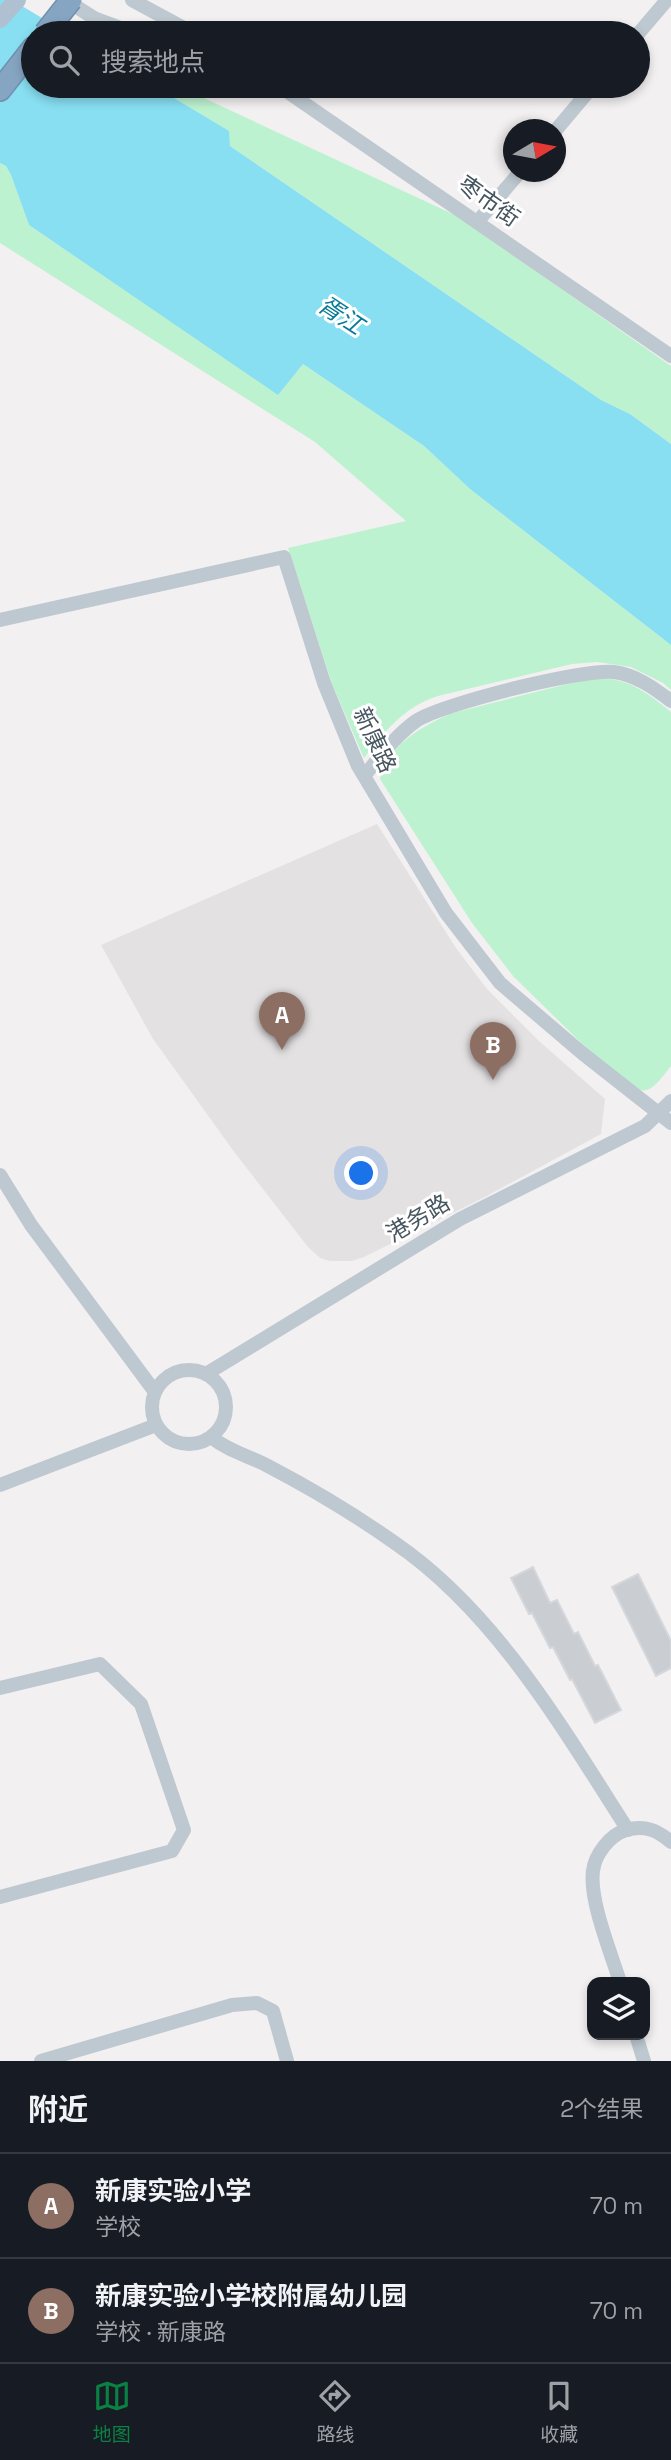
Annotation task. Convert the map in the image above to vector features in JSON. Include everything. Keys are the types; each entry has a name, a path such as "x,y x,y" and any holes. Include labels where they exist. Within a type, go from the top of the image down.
{"highway":[{"path":"54,21 71,0"},
{"path":"0,90 21,63"}],"main road":[{"path":"0,19 17,0"}],"street":[{"path":"66,0 102,21"},
{"path":"132,0 171,21"},
{"path":"649,21 667,0"},
{"name":"枣市街","path":"297,98 671,356"},
{"path":"564,119 583,98"},
{"path":"478,221 511,182"},
{"name":"新康路","path":"0,620 284,557 324,683 364,776 446,913 500,984 665,1119"},
{"path":"364,776 400,735 416,721 437,710 549,681 613,672 649,685 671,701"},
{"path":"665,1119 671,1101"},
{"name":"港务路","path":"206,1374 460,1219 645,1126 665,1119"},
{"path":"0,1175 31,1225 155,1392"},
{"path":"195,1370 206,1374 216,1381 223,1392 225,1417 220,1428 199,1443 174,1441 164,1435 156,1425 152,1403 155,1392 161,1382 171,1374 195,1370"},
{"path":"0,1485 156,1425"},
{"path":"211,1437 228,1450 264,1464 336,1502 399,1545 460,1598 510,1653 628,1830"},
{"path":"0,1688 100,1664 141,1704 184,1830 172,1851 0,1897"},
{"path":"618,1977 600,1917 593,1870 601,1850 608,1842 615,1835 628,1830 644,1827 660,1832 671,1842"},
{"path":"41,2061 232,2005 257,2003 273,2011 287,2061"},
{"path":"638,2040 644,2061"}],"shaded area":[{"path":"377,824 456,948 487,989 539,1041 605,1099 601,1134 483,1198 364,1257 352,1261 330,1261 320,1258 308,1247 235,1153 153,1039 101,945"}],"green space":[{"path":"174,98 204,98 457,216 671,366 671,444 630,414 601,400 230,146 228,131"},
{"path":"0,163 6,166 11,175 29,225 278,394 303,364 424,446 470,489 671,645 671,690 631,667 597,662 572,664 426,700 396,721 364,758 332,684 288,548 406,521 315,442 0,243"},
{"path":"591,678 615,680 634,686 671,712 671,1066 659,1081 643,1091 619,1080 513,976 472,923 380,779 390,756 398,747 419,730 442,718"}],"water":[{"name":"胥江","path":"0,0 12,0 47,21 21,21 21,98 174,98 229,131 230,146 601,400 630,414 671,444 671,645 470,489 424,446 303,364 278,395 29,225 11,175 6,166 0,163"}],"building":[{"path":"533,1567 550,1603 557,1600 574,1634 578,1632 595,1666 598,1665 621,1710 595,1723 553,1647 550,1648 532,1613 529,1614 511,1578"},
{"path":"638,1574 671,1641 671,1668 656,1676 612,1587"}],"place":[{"name":"新康实验小学","path":"282,1050"},
{"name":"新康实验小学校附属幼儿园","path":"493,1080"}]}
